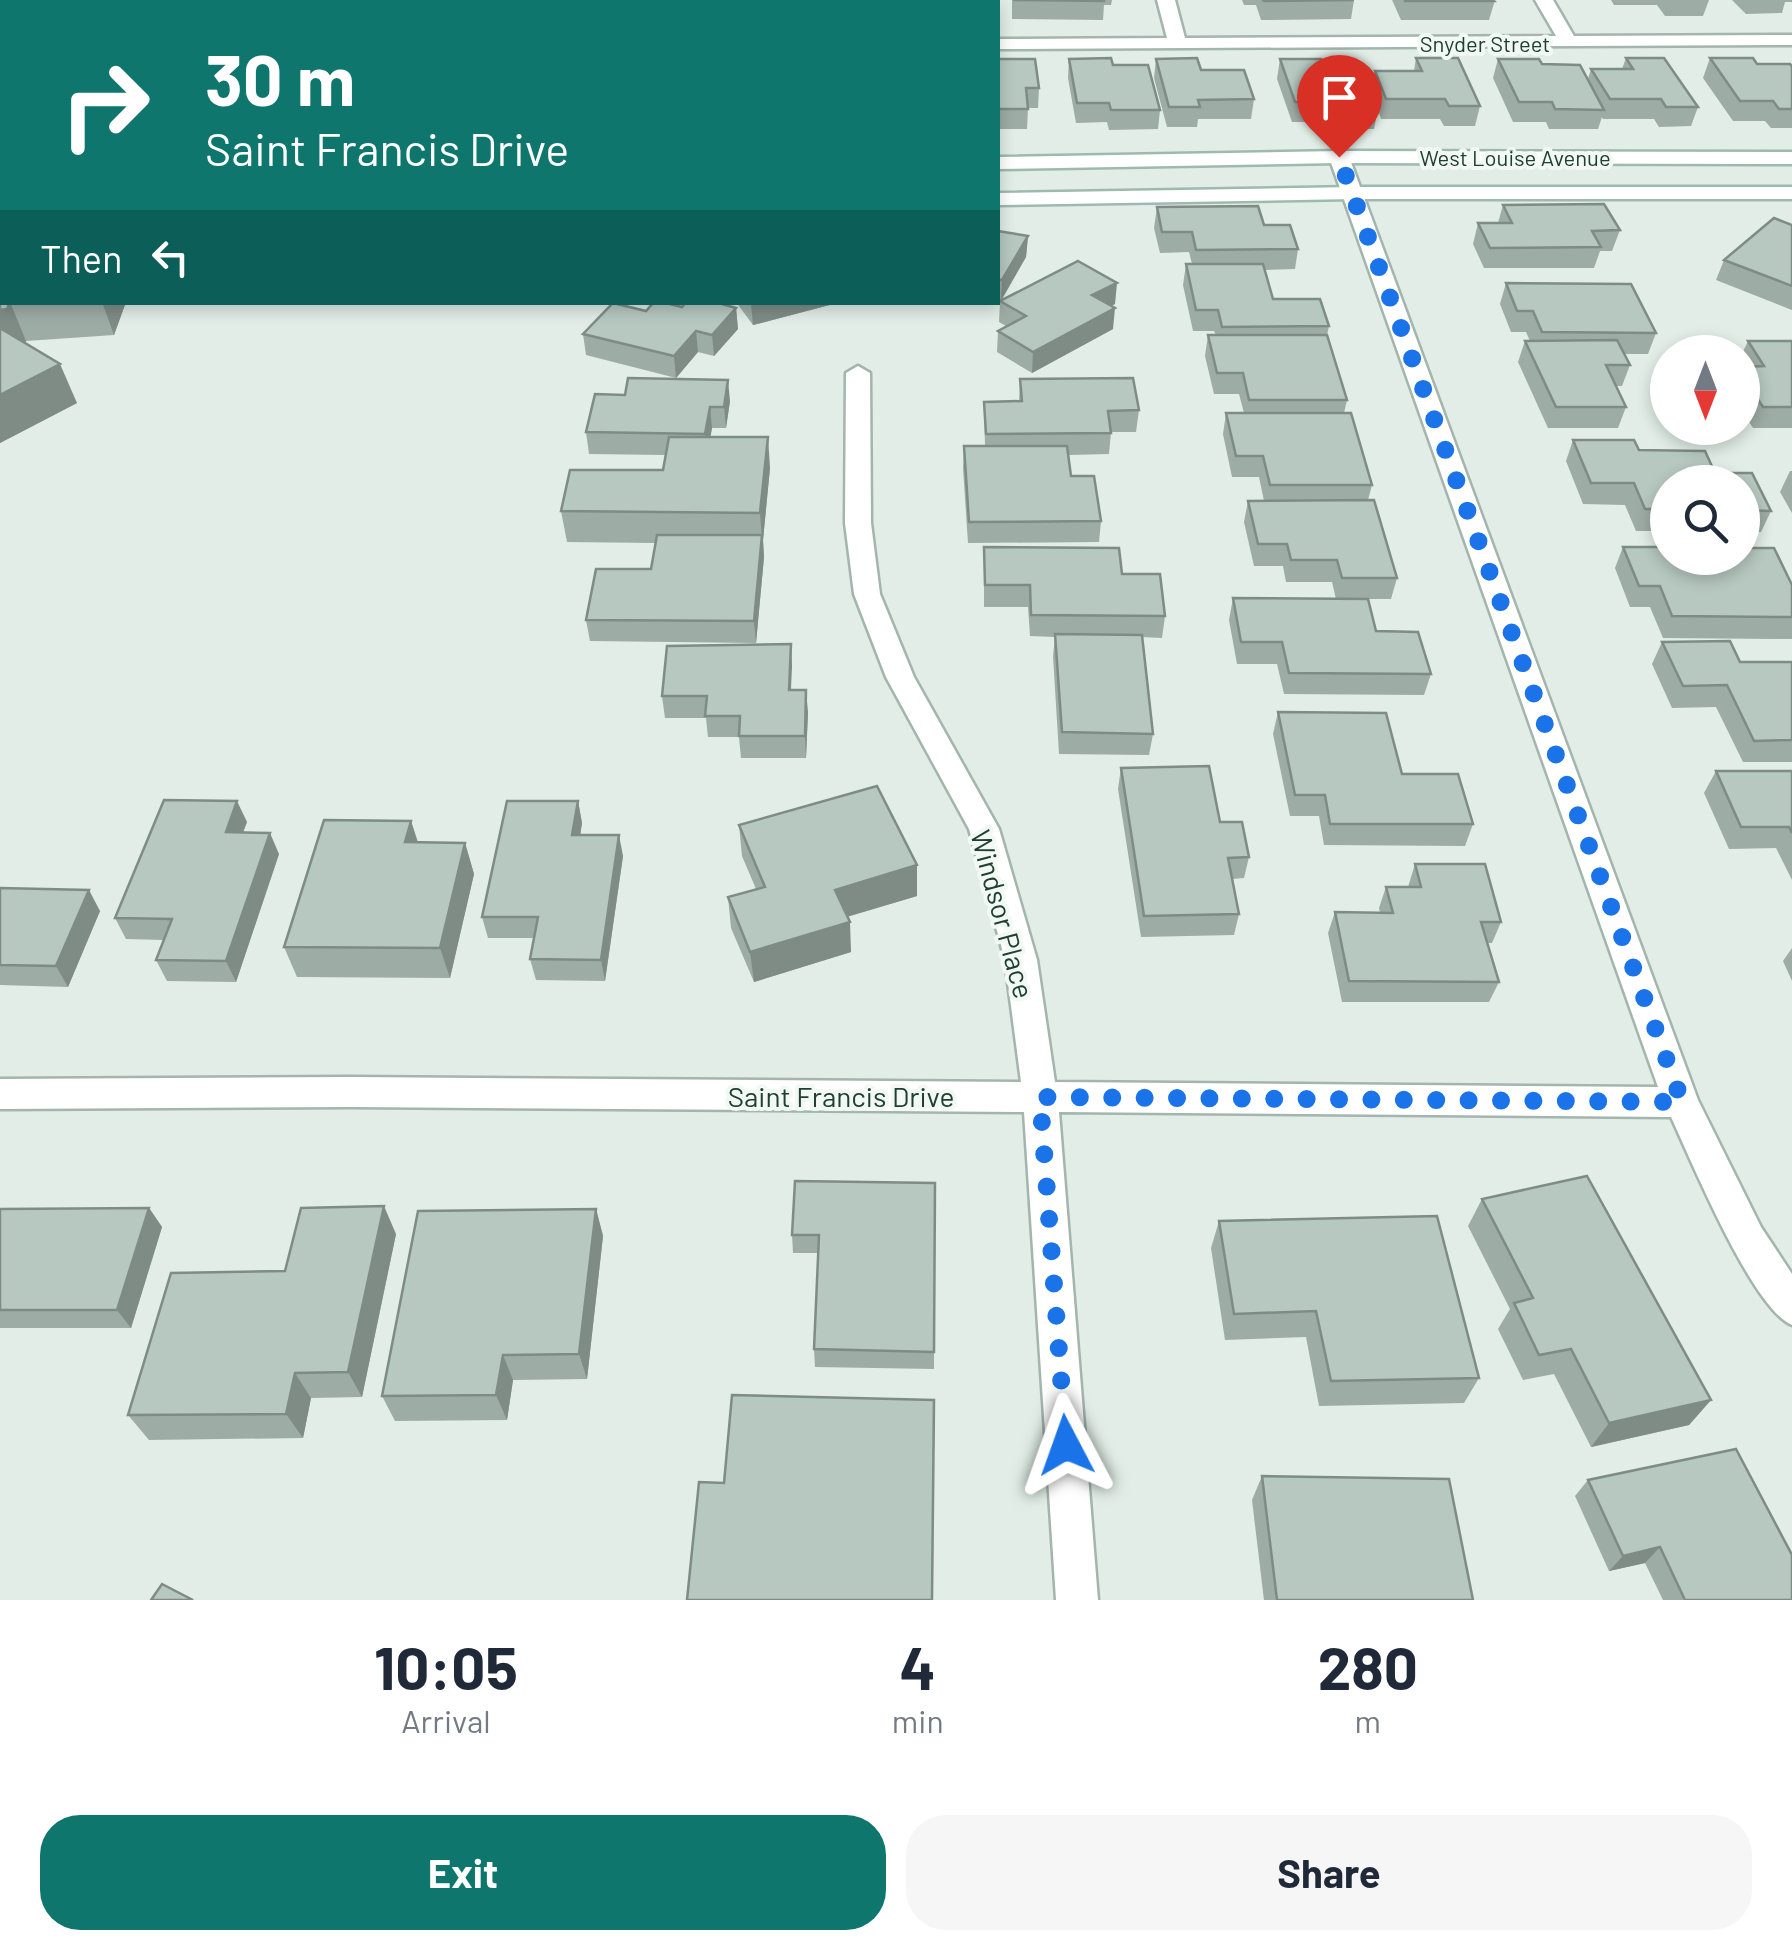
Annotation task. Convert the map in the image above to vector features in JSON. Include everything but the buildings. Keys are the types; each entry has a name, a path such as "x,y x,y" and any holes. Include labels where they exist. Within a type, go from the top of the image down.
{"street":[{"path":"1166,0 1177,43"},
{"path":"1544,0 1569,42"},
{"name":"Snyder Street","path":"1000,44 1792,40"},
{"path":"1339,157 1682,1102 1748,1239 1792,1307"},
{"name":"West Louise Avenue","path":"1000,163 1339,157 1792,158"},
{"name":"West Louise Avenue","path":"1000,200 1355,193 1792,193"},
{"name":"Windsor Place","path":"858,373 858,523 867,594 900,676 984,830 1022,960 1040,1097 1076,1600"},
{"name":"Saint Francis Drive","path":"0,1094 351,1092 1682,1102"}],"route":[{"path":"1066,1445 1040,1097 1682,1102 1339,157"}]}
